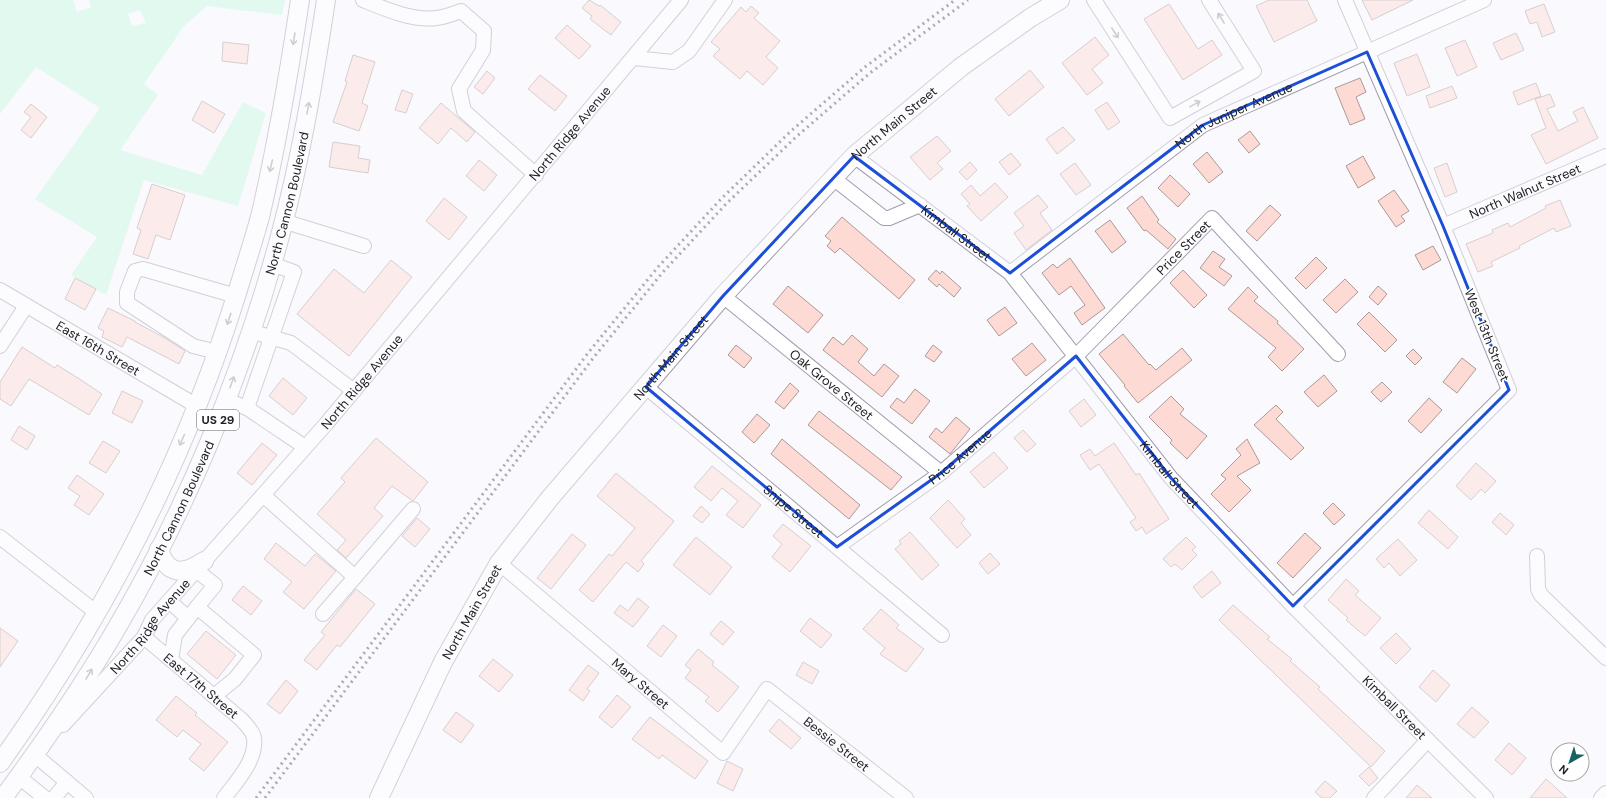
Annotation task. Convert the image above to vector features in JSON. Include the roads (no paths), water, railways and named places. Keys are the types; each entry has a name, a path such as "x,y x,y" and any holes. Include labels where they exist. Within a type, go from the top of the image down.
{"main road":[{"name":"North Cannon Boulevard","path":"0,763 50,690 97,613 146,519 197,406 236,296 260,217 276,144 300,0"},
{"name":"North Cannon Boulevard","path":"4,798 86,680 116,630 159,549 193,480 226,400 272,264 284,221 307,114 326,0"},
{"name":"North Main Street","path":"379,798 443,662 499,563 550,498 723,296 854,156 961,67 1030,18 1060,0"},
{"path":"159,549 163,561 169,569 179,571 190,570 200,566"}],"street":[{"path":"363,0 396,13 421,17 437,18 461,11 484,31 483,50 459,89 464,111 536,175"},
{"name":"North Ridge Avenue","path":"35,755 144,637 152,620 354,391 681,0"},
{"path":"634,58 673,62 689,51 725,0"},
{"path":"1094,0 1170,118 1254,71 1209,0"},
{"name":"West 13th Street","path":"1293,606 1509,390 1443,226 1345,0"},
{"name":"North Juniper Avenue","path":"1010,273 1203,125 1484,0"},
{"name":"Kimball Street","path":"854,156 1010,273 1171,478 1293,606 1486,798"},
{"name":"North Walnut Street","path":"1443,226 1606,156"},
{"path":"833,178 884,218 890,218 920,205"},
{"name":"Price Street","path":"1076,356 1212,218 1338,354"},
{"path":"284,221 364,246"},
{"path":"247,408 294,272 272,264"},
{"path":"217,352 193,346 127,303 126,292 135,271 143,269 236,296"},
{"name":"East 16th Street","path":"0,290 197,406"},
{"name":"Oak Grove Street","path":"723,296 941,473"},
{"path":"0,346 26,306"},
{"path":"250,331 291,343 354,391"},
{"name":"Price Avenue","path":"837,547 941,473 1076,356"},
{"name":"Snipe Street","path":"646,387 942,635"},
{"path":"226,400 247,408 305,447"},
{"path":"263,495 355,577"},
{"path":"323,614 413,510"},
{"path":"0,537 97,613"},
{"path":"1537,556 1538,589 1541,595 1606,658"},
{"name":"Mary Street","path":"499,563 723,753 767,689"},
{"path":"171,660 174,635 198,607 214,585 200,566"},
{"path":"169,601 188,618"},
{"path":"198,607 254,655 235,680 214,696"},
{"name":"East 17th Street","path":"144,637 242,720 254,738 253,752 248,764 224,798"},
{"name":"Bessie Street","path":"767,689 906,798"},
{"path":"1374,798 1428,740"},
{"path":"35,755 86,798"},
{"path":"19,777 45,798"},
{"path":"54,798 67,782"},
{"path":"1601,798 1606,793"}],"railway":[{"path":"256,798 588,353 658,267 722,198 791,131 865,67 955,0"},
{"path":"265,798 594,357 663,272 727,203 796,137 870,73 968,0"}]}
